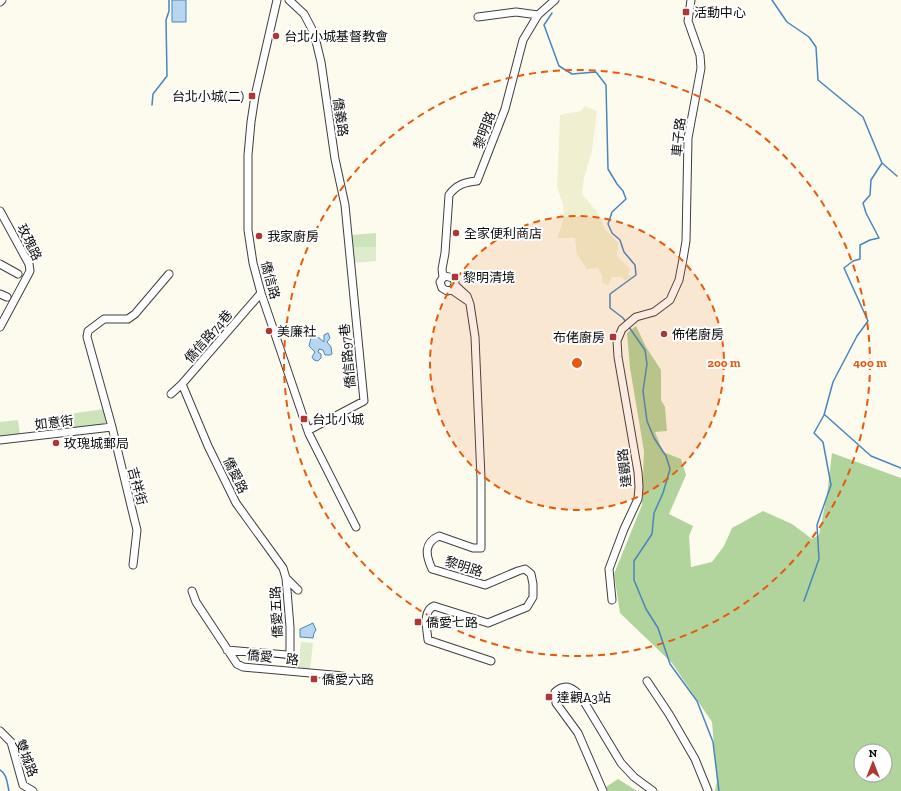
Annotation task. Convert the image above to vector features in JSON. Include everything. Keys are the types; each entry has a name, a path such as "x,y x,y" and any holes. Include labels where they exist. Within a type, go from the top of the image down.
{"street":[{"name":"僑信路","path":"277,0 255,96 248,155 248,230 253,263 261,293 300,408 309,430 309,434 356,527"},
{"name":"僑義路","path":"289,0 304,14 314,33 323,74 335,159 345,205 348,247"},
{"name":"黎明路","path":"453,287 448,291 442,288 440,282 445,276 443,262 445,254 449,195 454,188 466,182 477,181 505,109 523,40 538,15 555,0"},
{"name":"車子路","path":"622,329 636,317 659,310 670,300 679,280 686,241 688,138 701,68 700,55 688,21 691,0"},
{"path":"478,18 516,12 538,15"},
{"name":"玫瑰路","path":"0,211 29,264 30,271 0,327"},
{"name":"僑信路97巷","path":"309,430 364,401 348,247"},
{"path":"0,264 18,274"},
{"name":"吉祥街","path":"133,565 136,530 112,428 87,337 88,331 104,319 128,319 135,314 169,274"},
{"name":"黎明路","path":"445,276 453,278 453,287"},
{"name":"黎明路","path":"453,287 467,296 470,304 475,337 481,478 481,548 473,548 439,536 433,539 429,544 427,550 428,559 432,569 485,585 518,571 525,570 531,574 533,597 527,607 488,623 434,606 428,610 426,618 428,640 491,661"},
{"name":"僑信路74巷","path":"171,394 182,384 261,293"},
{"path":"0,294 7,297"},
{"name":"達觀路","path":"612,600 609,569 624,529 638,499 639,487 638,472 618,357 617,341 622,329"},
{"name":"僑愛路","path":"182,384 208,446 236,502 283,568 286,578"},
{"name":"如意街","path":"0,440 112,428"},
{"path":"286,578 298,590"},
{"name":"僑愛五路","path":"227,650 287,655 290,653 290,626 286,578"},
{"name":"僑愛一路","path":"192,591 196,602 237,664 243,667 344,676"},
{"path":"647,681 669,714 695,759 708,791"},
{"path":"603,791 578,733 556,704 555,692 559,689 566,687 572,688 580,695 621,763 634,777 653,791"},
{"name":"雙城路","path":"0,731 11,742 23,784 34,791"}],"green space":[{"path":"585,106 597,111 592,151 584,178 582,194 597,212 605,229 618,243 617,256 630,269 628,274 631,277 625,281 621,277 612,277 608,285 602,283 602,275 598,268 587,269 577,254 575,238 557,238 564,218 563,204 557,187 560,115 581,111"},
{"path":"376,233 376,247 352,247 350,235"},
{"path":"352,247 376,247 376,261 353,263"},
{"path":"636,326 646,347 661,370 661,400 665,407 667,431 655,432 663,452 681,459 686,475 669,514 693,526 689,536 691,567 712,562 724,546 732,528 763,511 792,524 812,539 819,535 827,495 832,453 901,478 901,791 715,791 717,781 712,722 672,663 620,613 614,574 642,505 644,451 630,368 627,333"},
{"path":"104,409 106,423 104,425 63,431 62,415"},
{"path":"18,420 20,436 0,438 0,422"},
{"path":"301,642 313,643 310,670 298,669"},
{"path":"618,779 637,791 608,791 606,787"}],"water":[{"path":"172,0 186,0 186,22 172,22"},
{"path":"328,333 330,338 327,342 331,347 332,354 325,355 323,350 319,349 318,352 321,354 321,358 318,361 314,360 312,357 315,352 309,346 311,338 313,336 318,337 324,342 324,335"},
{"path":"313,623 316,630 313,638 300,637 300,629"}],"waterway":[{"path":"152,105 153,94 167,76 166,20 169,11 169,0"},
{"path":"772,0 787,22 809,37 816,47 818,80 863,117 882,163 871,180 870,195 863,203 866,213 879,238 870,240 860,245 860,259 853,261 844,268 868,321 857,336 833,382 824,415 814,433 823,442 831,485 817,525 819,559 804,601"},
{"path":"552,13 544,25 559,66 572,74 596,72 606,85 608,169 623,191 626,199 612,212 608,224 612,233 620,240 624,252 635,265 636,275 610,294 610,308 626,322"},
{"path":"882,163 897,176"},
{"path":"629,327 645,350 647,364 643,391 647,421 654,438 666,456 670,469 663,493 654,513 652,534 634,561 634,580 646,609 658,628 670,664 697,701 713,742 719,791"},
{"path":"825,415 871,456 901,468"},
{"path":"0,770 5,776 9,791"}],"place":[{"name":"活動中心","path":"686,12"},
{"name":"台北小城基督教會","path":"276,36"},
{"name":"台北小城(二)","path":"252,96"},
{"name":"全家便利商店","path":"456,233"},
{"name":"我家廚房","path":"259,236"},
{"name":"黎明清境","path":"455,277"},
{"name":"美廉社","path":"269,331"},
{"name":"佈佬廚房","path":"664,334"},
{"name":"布佬廚房","path":"613,337"},
{"name":"台北小城","path":"304,419"},
{"name":"玫瑰城郵局","path":"56,443"},
{"name":"僑愛七路","path":"418,622"},
{"name":"僑愛六路","path":"314,679"},
{"name":"達觀A3站","path":"549,697"}]}
